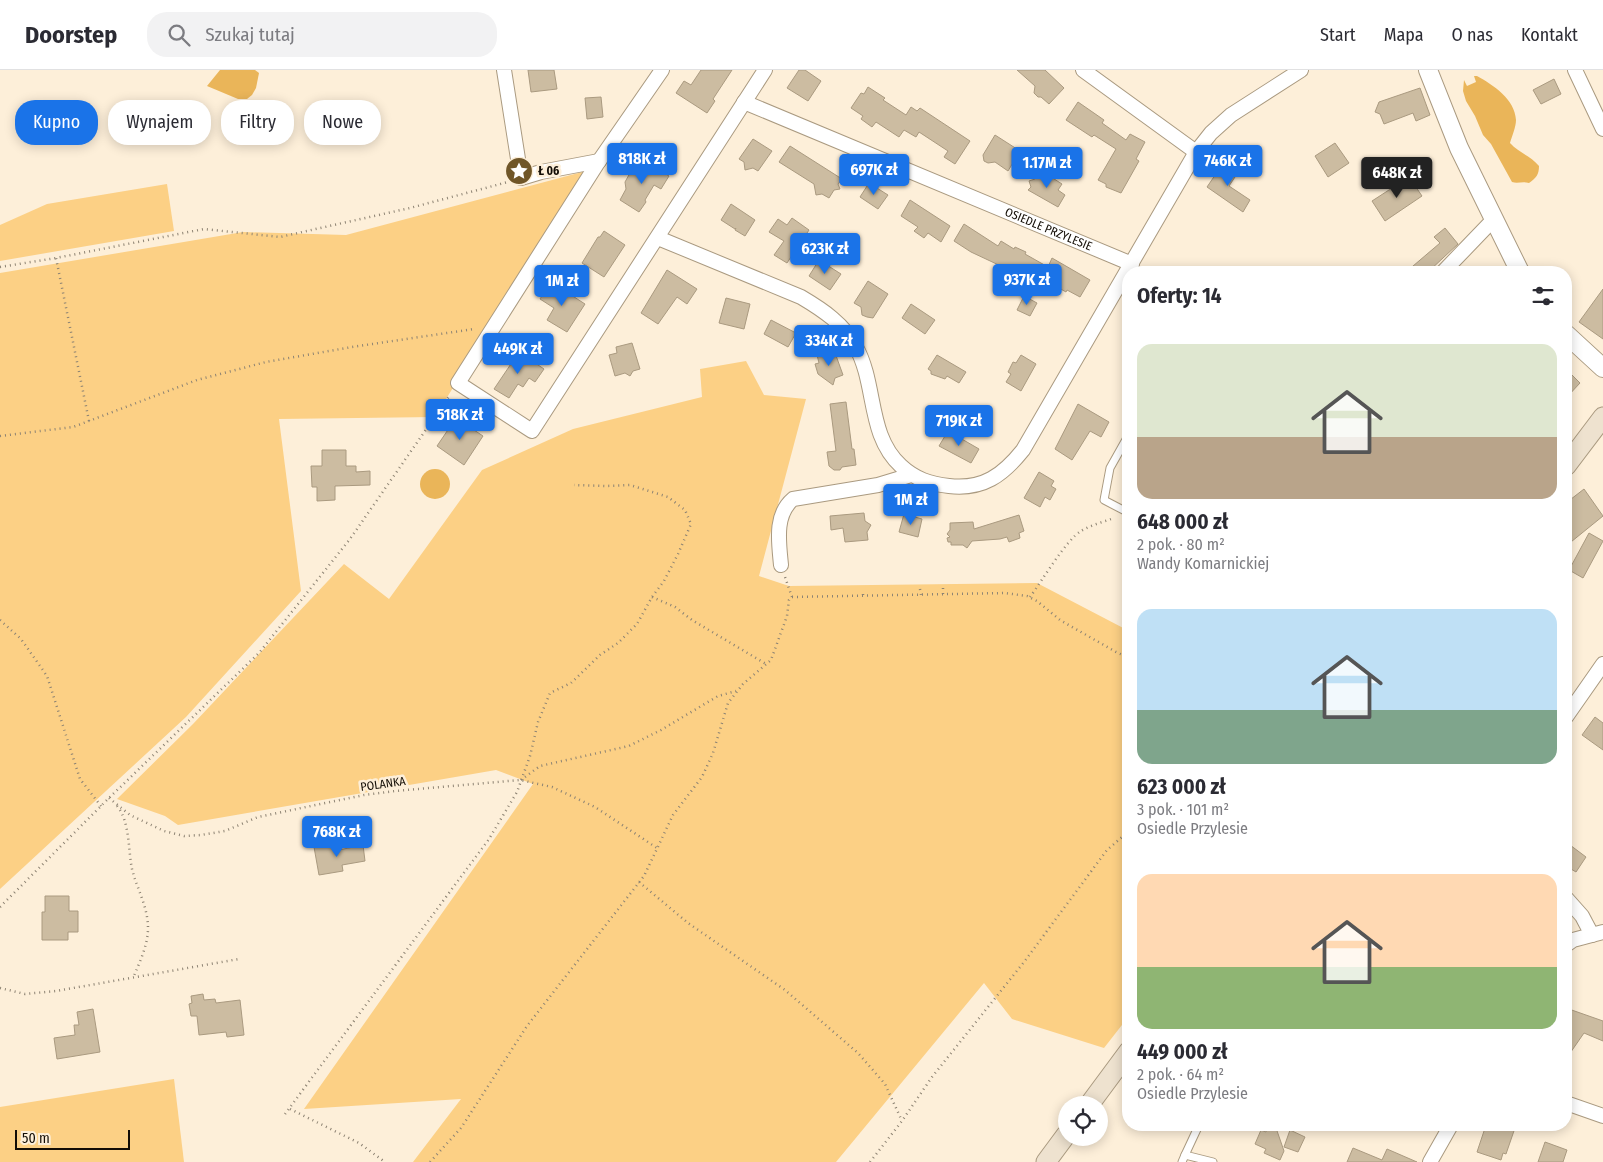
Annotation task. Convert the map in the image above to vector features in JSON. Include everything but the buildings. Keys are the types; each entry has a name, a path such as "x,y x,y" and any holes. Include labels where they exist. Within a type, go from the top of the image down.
{"main road":[{"path":"1572,458 1603,417"},
{"path":"1095,1096 1122,1060"},
{"path":"1046,1162 1058,1146"}],"street":[{"path":"504,70 521,178 599,160"},
{"path":"662,70 599,160 458,383 532,431 765,70"},
{"path":"1084,70 1196,152"},
{"path":"1132,264 1196,152 1211,133 1231,115 1301,70"},
{"path":"1428,70 1459,148 1517,266"},
{"path":"1575,70 1603,129"},
{"name":"OSIEDLE PRZYLESIE","path":"744,102 1132,264"},
{"path":"1449,266 1493,220"},
{"path":"658,238 801,297 823,309 840,324 856,346 864,362 876,424 883,444 893,459 912,475 933,484 958,487 980,484 999,475 1023,450 1122,281"},
{"path":"1572,340 1603,368"},
{"path":"781,565 778,532 785,505 793,499 878,485 912,475"},
{"path":"1572,708 1603,664"},
{"path":"1572,905 1597,933 1572,941"},
{"path":"1572,1105 1603,1116"},
{"path":"1430,1162 1448,1131"}],"lane":[{"path":"1122,447 1110,468 1104,500 1122,510"},
{"path":"1195,1131 1184,1158 1213,1162"}],"path":[{"path":"0,267 204,229 280,237 410,208 521,178"},
{"path":"56,258 89,421"},
{"path":"0,436 72,427 197,380 266,362 494,326"},
{"path":"0,907 109,798 259,653 350,539 458,383"},
{"path":"284,1114 290,1109 489,839 517,792 530,756 538,722 550,693 571,683 600,655 618,643 637,624 652,596 664,581 691,524 685,510 668,497 630,485 574,485"},
{"path":"1030,597 1070,541 1080,532 1122,515"},
{"path":"781,565 792,596"},
{"path":"944,588 944,595"},
{"path":"920,589 921,595"},
{"path":"863,590 863,595"},
{"path":"792,596 1005,594 1027,596 1037,601 1060,620 1122,655"},
{"path":"652,596 675,607 692,620 766,664"},
{"path":"430,1162 461,1128 527,1026 644,876 673,815 702,777 713,753 728,703 743,684 771,660 787,616 789,600 792,596"},
{"path":"0,620 21,639 46,676 80,779 101,806"},
{"path":"520,780 540,766 629,746 661,730 718,696 738,691"},
{"name":"POLANKA","path":"109,798 130,815 164,831 184,836 201,836 224,831 258,817 364,796 395,791 520,780 552,787 595,807 657,848"},
{"path":"109,798 121,811 128,836 132,868 144,900 148,928 145,949 134,976"},
{"path":"870,1162 902,1121 932,1077 1024,962 1107,850 1122,837"},
{"path":"639,882 688,923 785,990 858,1053 885,1084 902,1121"},
{"path":"0,988 25,994 56,991 239,959"},
{"path":"290,1109 359,1143 385,1162"}],"shaded area":[{"path":"220,70 255,70 259,73 256,88 252,95 247,99 238,99 207,86"},
{"path":"1474,76 1496,88 1512,106 1516,120 1510,143 1539,166 1537,176 1529,183 1512,182 1491,144 1483,135 1463,91 1464,80 1467,86 1476,82"},
{"path":"586,171 435,417 279,419 301,591 186,717 0,889 0,273 243,232 346,235"},
{"path":"167,184 174,231 0,261 0,225 47,204"},
{"path":"746,361 764,395 806,399 759,576 789,586 1037,583 1122,627 1122,1025 1104,1048 1012,1019 984,983 836,1162 413,1162 461,1099 304,1109 533,784 496,770 178,825 165,816 117,799 193,724 344,564 389,599 482,470 573,429 702,397 700,369"},
{"path":"435,469 446,473 450,484 446,495 435,499 424,495 420,484 424,473"},
{"path":"174,1079 184,1162 0,1162 0,1107"}],"place":[{"name":"Ł 06","path":"519,171"}]}
